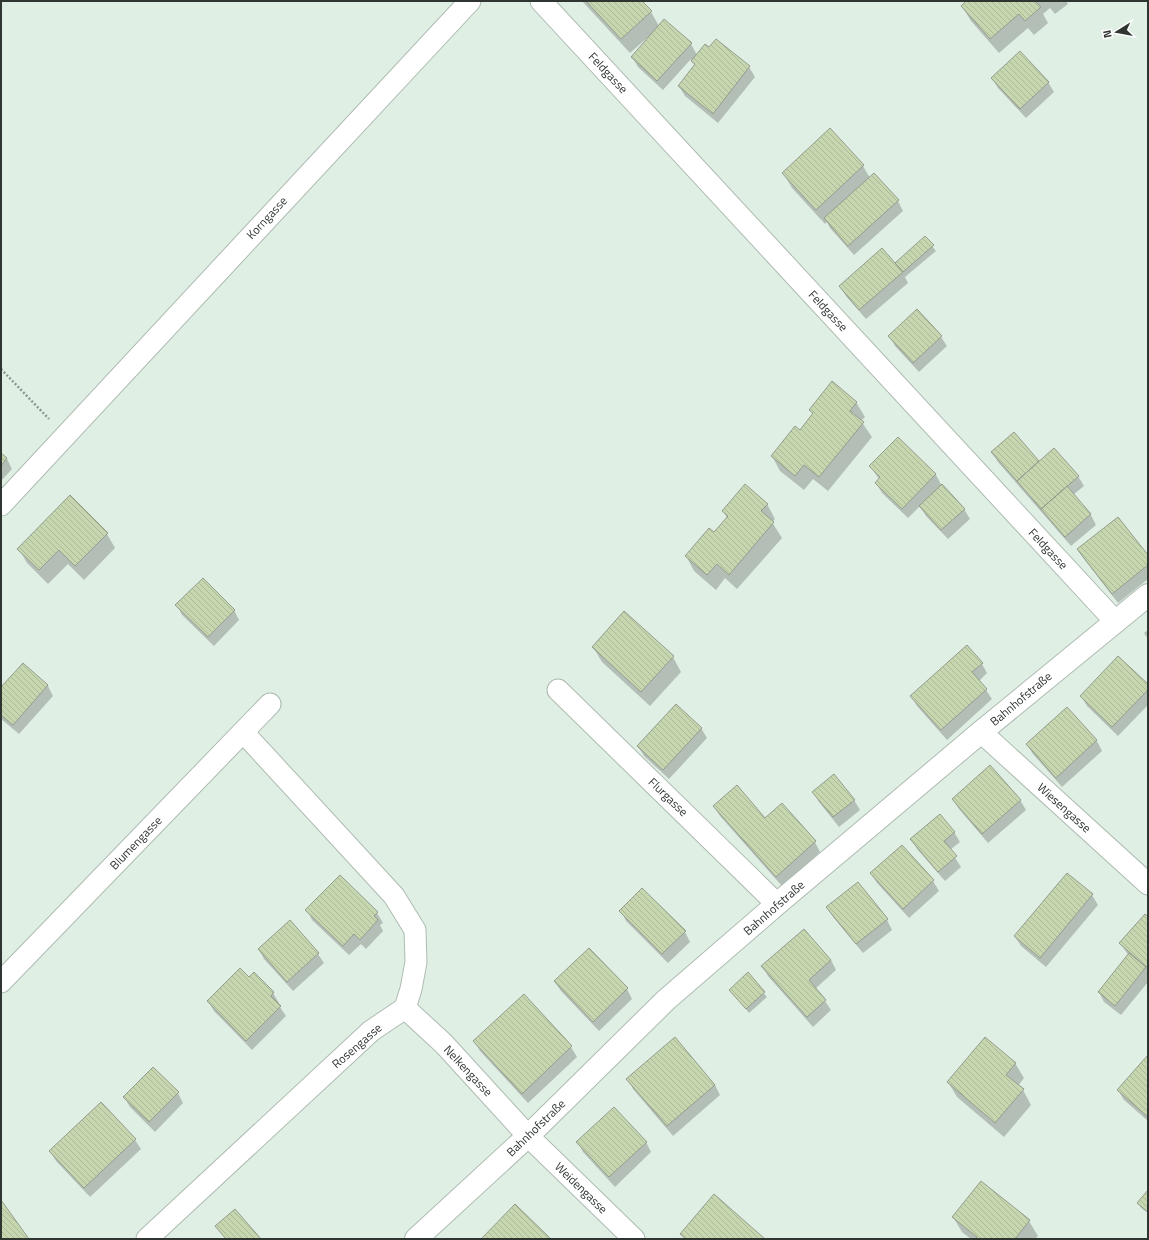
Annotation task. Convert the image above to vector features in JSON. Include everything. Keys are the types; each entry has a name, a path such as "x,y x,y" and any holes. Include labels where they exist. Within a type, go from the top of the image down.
{"street":[{"name":"Korngasse","path":"1,505 470,1"},
{"name":"Feldgasse","path":"540,1 1115,621"},
{"name":"Bahnhofstraße","path":"416,1239 528,1136 666,1000 981,732 1148,595"},
{"name":"Flurgasse","path":"558,690 777,904"},
{"name":"Blumengasse","path":"1,982 270,704"},
{"path":"243,732 394,896 415,930 416,962 411,989 405,1008"},
{"name":"Wiesengasse","path":"981,732 1148,884"},
{"name":"Nelkengasse","path":"405,1008 444,1044 528,1136"},
{"name":"Rosengasse","path":"147,1239 371,1031 405,1008"},
{"name":"Weidengasse","path":"528,1136 634,1239"}],"path":[{"path":"1,368 65,435"}],"building":[{"path":"586,1 642,1 652,11 621,39"},
{"path":"966,1 1035,1 1041,7 1025,21 1019,14 990,39 961,6"},
{"path":"664,19 692,43 657,81 631,57"},
{"path":"716,39 750,66 713,114 678,86 695,64 691,61 705,44 709,47"},
{"path":"1020,51 1049,82 1020,109 991,78"},
{"path":"830,128 864,165 816,210 782,173"},
{"path":"874,173 899,200 848,246 824,218"},
{"path":"925,236 934,245 903,272 895,263"},
{"path":"882,248 903,272 859,310 839,286"},
{"path":"917,309 942,336 913,363 888,336"},
{"path":"832,381 857,402 850,411 864,422 819,477 804,465 795,476 771,456 795,426 800,430 813,413 809,410"},
{"path":"1014,432 1039,461 1017,481 991,452"},
{"path":"898,437 936,474 902,509 875,483 880,477 869,466"},
{"path":"1054,448 1079,476 1041,509 1017,481"},
{"path":"1,453 7,458 1,466"},
{"path":"745,484 768,504 761,511 774,522 729,575 717,564 707,575 685,556 709,528 714,532 728,516 722,511"},
{"path":"942,484 965,509 941,530 919,506"},
{"path":"1067,486 1091,514 1065,537 1041,509"},
{"path":"70,495 108,533 75,566 59,550 39,570 17,549"},
{"path":"1118,517 1148,555 1148,565 1112,594 1077,549"},
{"path":"203,578 235,610 208,637 175,605"},
{"path":"624,611 674,656 641,692 592,647"},
{"path":"967,645 983,663 972,672 987,689 941,730 910,696"},
{"path":"1118,656 1148,684 1148,690 1112,727 1080,696"},
{"path":"23,663 48,685 13,725 1,715 1,687"},
{"path":"676,704 702,728 663,770 637,746"},
{"path":"1067,707 1097,740 1056,778 1026,744"},
{"path":"990,765 1021,800 982,834 952,799"},
{"path":"834,774 855,800 833,817 812,792"},
{"path":"737,785 765,818 782,803 816,841 776,877 713,806"},
{"path":"940,814 955,832 944,841 957,856 938,872 910,839"},
{"path":"902,845 934,880 903,909 870,873"},
{"path":"1067,873 1093,894 1040,958 1014,936"},
{"path":"340,875 378,912 374,916 378,920 360,940 354,934 343,946 305,910"},
{"path":"858,882 888,919 856,944 826,907"},
{"path":"642,888 686,931 662,954 619,911"},
{"path":"1145,914 1148,917 1148,965 1146,967 1119,943"},
{"path":"290,920 319,953 287,982 258,949"},
{"path":"804,929 831,960 809,980 826,1000 807,1017 761,966"},
{"path":"589,948 628,988 593,1022 554,981"},
{"path":"1129,953 1146,967 1115,1006 1098,992"},
{"path":"240,968 249,977 254,972 274,992 271,996 281,1006 246,1041 207,1001"},
{"path":"748,972 765,992 746,1009 729,990"},
{"path":"524,994 572,1046 522,1094 473,1041"},
{"path":"675,1037 715,1085 667,1126 626,1079"},
{"path":"985,1037 1016,1063 1006,1075 1024,1089 995,1123 947,1082"},
{"path":"1147,1056 1148,1057 1148,1117 1117,1090"},
{"path":"153,1067 179,1092 149,1122 123,1097"},
{"path":"101,1102 136,1139 84,1188 49,1151"},
{"path":"614,1107 647,1142 609,1177 576,1142"},
{"path":"981,1181 1030,1220 1015,1239 975,1239 977,1237 952,1217"},
{"path":"1148,1190 1148,1212 1137,1203"},
{"path":"714,1194 765,1239 686,1239 680,1234"},
{"path":"1,1200 29,1239 1,1239"},
{"path":"515,1204 551,1239 481,1239"},
{"path":"235,1209 261,1239 226,1239 215,1226"}]}
